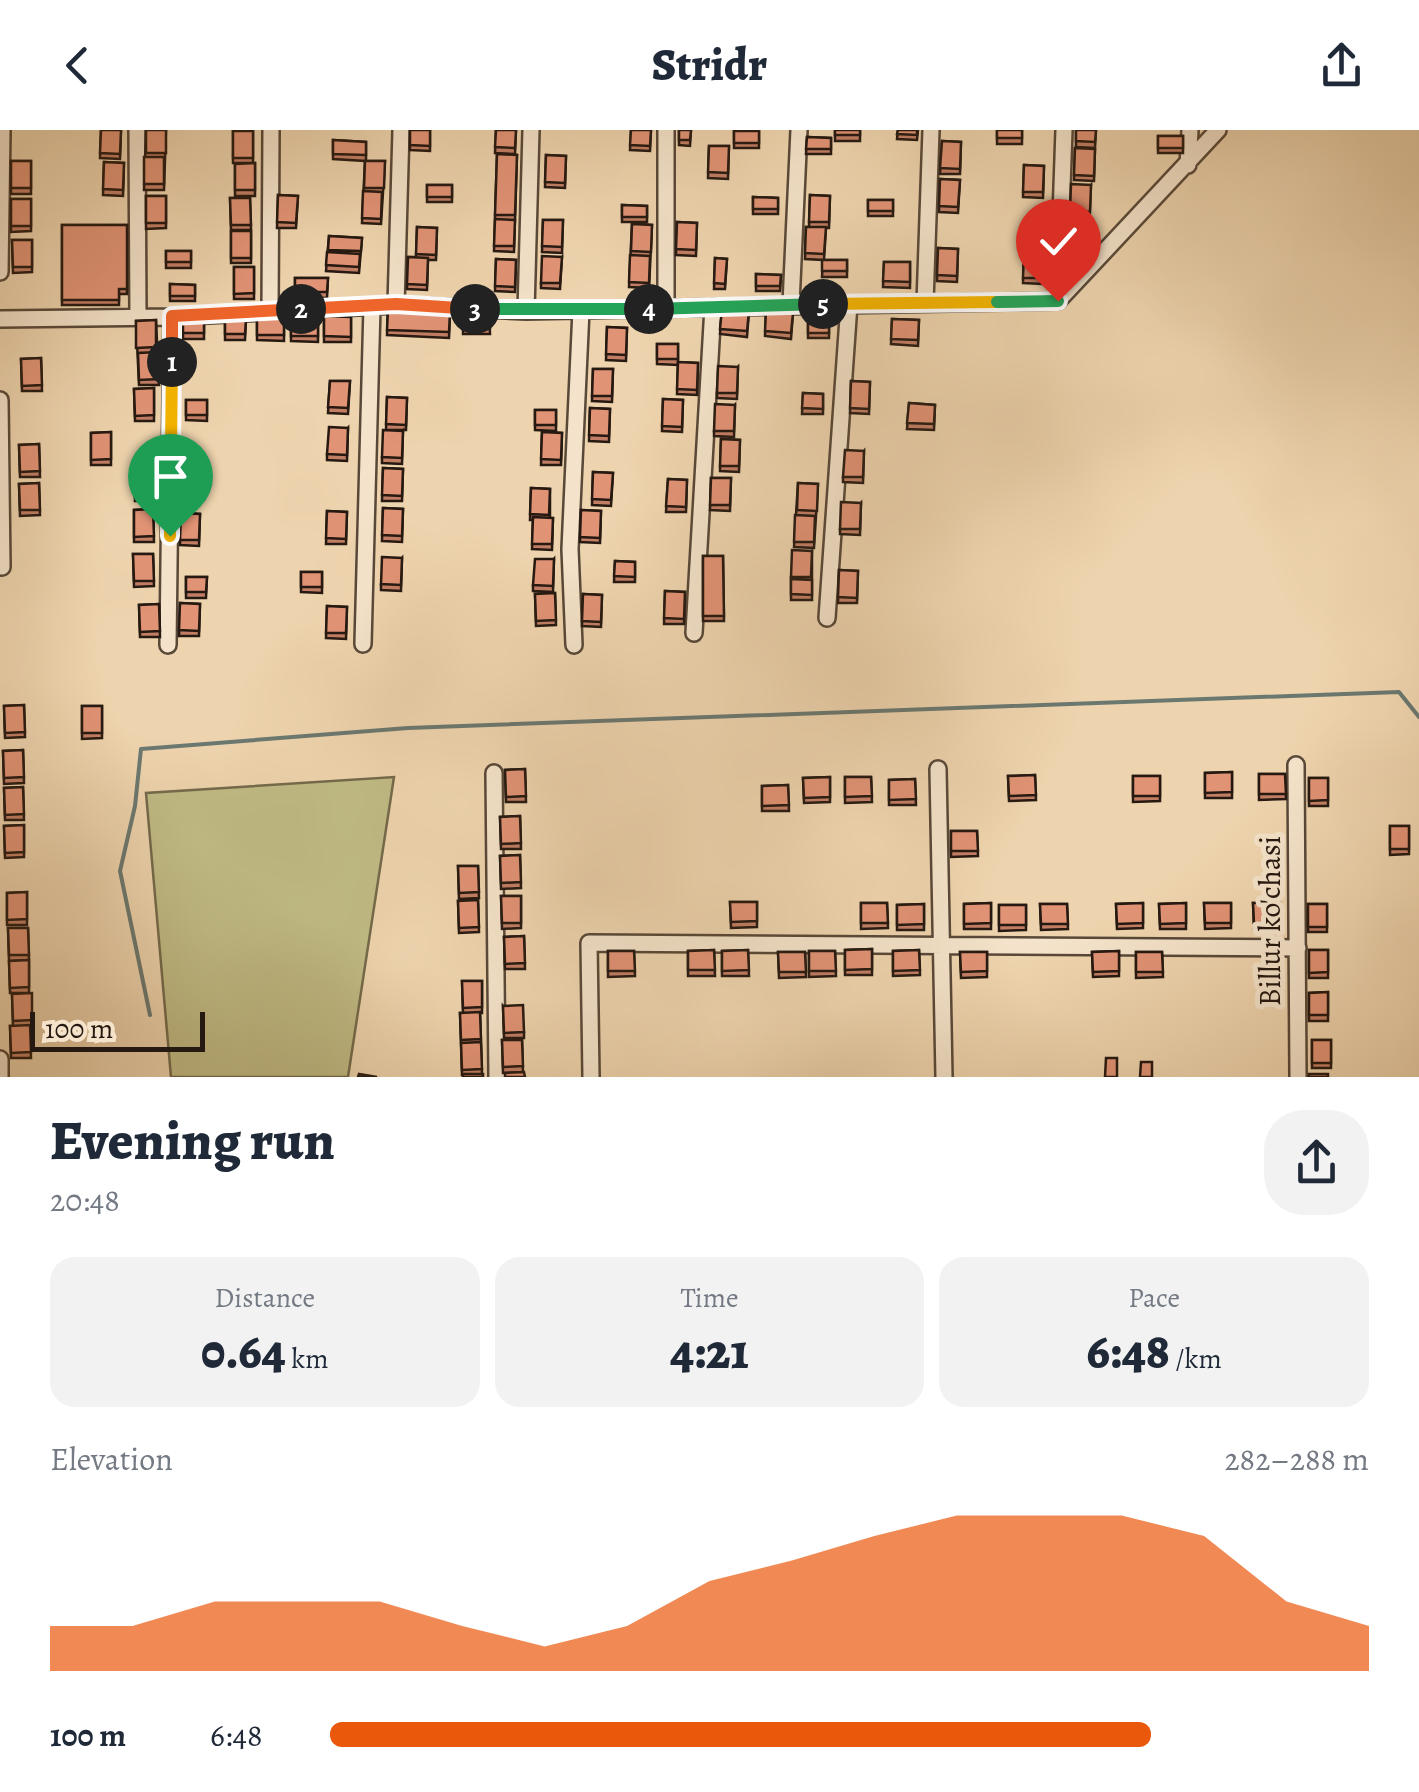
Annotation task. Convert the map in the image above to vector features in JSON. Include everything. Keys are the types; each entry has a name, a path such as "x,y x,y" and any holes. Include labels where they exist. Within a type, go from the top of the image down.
{"street":[{"path":"0,272 2,130"},
{"path":"137,130 138,317"},
{"path":"270,310 271,130"},
{"path":"396,304 400,130"},
{"path":"526,311 531,130"},
{"path":"666,130 666,309"},
{"path":"792,304 799,130"},
{"path":"925,303 932,130"},
{"path":"1058,301 1064,130"},
{"path":"1188,165 1190,130"},
{"path":"0,319 172,316 396,304 526,311 1058,301 1218,130"},
{"path":"828,618 849,304"},
{"path":"363,644 372,306"},
{"path":"694,633 713,307"},
{"path":"574,645 570,550 581,310"},
{"path":"168,646 172,316"},
{"path":"0,400 2,567"},
{"name":"Billur ko'chasi","path":"1296,765 1298,1077"},
{"path":"938,770 944,1077"},
{"path":"494,773 497,1077"},
{"path":"592,1077 589,943 944,942 1298,948"},
{"path":"0,1059 0,1077"}],"shaded area":[{"path":"394,777 348,1077 171,1077 146,793"}],"building":[{"path":"101,130 121,130 120,154 100,153"},
{"path":"146,130 166,130 166,153 146,153"},
{"path":"410,130 430,130 430,146 410,145"},
{"path":"496,130 516,130 515,148 495,147"},
{"path":"631,130 651,130 650,146 630,145"},
{"path":"679,130 691,130 690,140 679,140"},
{"path":"835,130 860,130 860,135 835,135"},
{"path":"898,130 917,130 917,135 897,134"},
{"path":"997,130 1022,130 1022,138 997,138"},
{"path":"1076,130 1096,130 1095,142 1076,141"},
{"path":"233,131 253,131 253,158 233,158"},
{"path":"734,131 759,131 759,143 734,143"},
{"path":"1158,136 1183,136 1183,148 1158,148"},
{"path":"807,137 831,138 831,149 806,149"},
{"path":"333,140 366,142 366,155 333,154"},
{"path":"942,141 961,142 960,169 940,168"},
{"path":"709,146 729,146 728,173 708,172"},
{"path":"1075,148 1095,149 1094,176 1074,175"},
{"path":"497,154 517,155 515,215 495,215"},
{"path":"546,155 566,156 565,183 545,182"},
{"path":"144,157 164,157 164,184 144,184"},
{"path":"11,161 31,161 31,188 11,188"},
{"path":"365,161 385,161 384,188 364,188"},
{"path":"104,162 124,163 123,190 103,189"},
{"path":"255,163 255,190 235,190 235,164"},
{"path":"1024,165 1044,166 1043,192 1023,192"},
{"path":"940,179 960,180 958,207 939,206"},
{"path":"1071,184 1091,185 1090,212 1070,211"},
{"path":"427,185 452,185 452,197 427,197"},
{"path":"363,191 382,192 381,219 362,218"},
{"path":"278,195 298,196 296,223 277,222"},
{"path":"810,195 830,196 829,222 809,222"},
{"path":"146,196 166,196 166,223 146,223"},
{"path":"753,197 778,198 778,209 753,209"},
{"path":"230,198 250,198 251,225 231,225"},
{"path":"11,199 31,199 31,226 11,226"},
{"path":"868,200 893,200 893,211 868,211"},
{"path":"622,205 647,206 647,217 622,217"},
{"path":"1069,217 1089,218 1088,244 1068,244"},
{"path":"495,219 515,220 514,246 494,246"},
{"path":"543,220 563,220 562,247 542,246"},
{"path":"677,222 697,223 696,250 676,249"},
{"path":"632,224 652,225 651,252 631,251"},
{"path":"62,225 127,225 127,289 119,289 119,300 62,300"},
{"path":"417,227 437,228 436,255 416,254"},
{"path":"806,227 826,227 824,254 805,253"},
{"path":"231,231 251,231 251,258 231,258"},
{"path":"329,236 362,238 361,251 328,250"},
{"path":"12,240 32,240 32,267 13,267"},
{"path":"938,248 958,249 957,276 937,275"},
{"path":"166,251 191,251 191,262 166,262"},
{"path":"1024,251 1044,252 1043,278 1023,278"},
{"path":"327,252 360,254 359,267 326,265"},
{"path":"630,255 650,256 649,283 629,282"},
{"path":"542,256 562,257 560,283 541,283"},
{"path":"408,257 428,258 427,285 407,284"},
{"path":"715,258 727,259 725,284 714,283"},
{"path":"496,259 516,260 515,287 495,286"},
{"path":"822,260 847,260 847,271 822,271"},
{"path":"884,262 910,262 910,282 883,281"},
{"path":"234,267 254,267 254,293 234,294"},
{"path":"756,274 781,275 780,286 756,286"},
{"path":"295,278 328,278 327,292 295,292"},
{"path":"170,284 195,285 195,296 170,296"},
{"path":"489,308 490,328 463,329 463,309"},
{"path":"388,309 450,312 449,332 387,330"},
{"path":"722,309 749,311 747,331 720,329"},
{"path":"766,311 793,313 791,333 765,331"},
{"path":"257,315 284,315 284,335 257,335"},
{"path":"291,316 318,316 318,336 291,336"},
{"path":"324,316 351,317 351,337 324,336"},
{"path":"183,318 204,318 204,333 183,333"},
{"path":"808,318 829,318 829,333 808,333"},
{"path":"225,319 246,319 245,334 225,334"},
{"path":"892,319 919,320 918,340 891,339"},
{"path":"156,320 156,347 136,348 136,321"},
{"path":"607,327 627,328 626,355 606,354"},
{"path":"657,344 678,344 678,359 657,359"},
{"path":"158,352 159,379 139,380 138,353"},
{"path":"41,358 42,385 22,386 21,359"},
{"path":"678,362 698,363 697,390 677,389"},
{"path":"718,366 738,367 737,393 717,393"},
{"path":"593,369 613,369 612,396 592,396"},
{"path":"330,381 350,381 348,408 328,407"},
{"path":"851,381 870,382 869,409 850,408"},
{"path":"154,388 154,415 135,416 134,389"},
{"path":"803,393 823,394 823,409 802,408"},
{"path":"387,397 407,398 406,425 386,424"},
{"path":"663,399 683,400 682,427 662,426"},
{"path":"186,400 207,400 207,415 186,415"},
{"path":"909,403 935,405 934,424 907,423"},
{"path":"715,404 735,405 734,431 714,431"},
{"path":"590,408 610,409 609,436 589,435"},
{"path":"535,410 556,410 556,425 535,425"},
{"path":"329,427 348,428 347,455 327,454"},
{"path":"383,430 403,431 402,458 382,457"},
{"path":"111,432 111,459 91,460 91,433"},
{"path":"542,432 562,433 561,460 541,459"},
{"path":"721,439 740,440 739,466 720,466"},
{"path":"39,444 40,471 20,472 19,445"},
{"path":"845,450 864,451 863,477 843,477"},
{"path":"153,468 154,495 135,496 134,469"},
{"path":"383,468 403,469 402,496 382,495"},
{"path":"179,471 199,472 198,499 178,498"},
{"path":"593,472 613,473 611,500 592,499"},
{"path":"711,478 731,478 730,505 710,505"},
{"path":"668,479 687,480 686,507 666,506"},
{"path":"39,483 40,510 20,510 19,484"},
{"path":"798,483 818,484 817,511 797,510"},
{"path":"531,488 550,489 549,515 530,514"},
{"path":"841,502 861,503 860,529 840,529"},
{"path":"383,508 403,509 402,536 382,535"},
{"path":"153,509 154,536 134,537 134,510"},
{"path":"581,510 601,511 600,538 580,537"},
{"path":"327,511 347,512 346,539 326,538"},
{"path":"181,513 200,514 199,540 180,540"},
{"path":"795,515 815,516 814,542 794,542"},
{"path":"533,517 553,518 552,544 532,544"},
{"path":"792,550 812,551 811,577 791,577"},
{"path":"133,554 153,554 154,581 134,581"},
{"path":"703,556 723,556 724,616 703,616"},
{"path":"382,557 402,558 401,585 381,584"},
{"path":"535,559 554,559 553,586 533,585"},
{"path":"615,561 635,562 635,577 614,576"},
{"path":"839,570 858,571 857,598 838,597"},
{"path":"301,572 322,572 322,587 301,587"},
{"path":"186,577 207,577 206,592 186,592"},
{"path":"791,579 812,580 812,595 791,594"},
{"path":"665,591 685,592 684,619 664,618"},
{"path":"555,593 556,620 536,621 535,594"},
{"path":"583,594 602,595 601,622 582,621"},
{"path":"180,603 200,604 199,631 179,630"},
{"path":"159,604 160,631 140,632 139,605"},
{"path":"327,606 347,607 346,633 326,633"},
{"path":"24,705 25,732 5,733 4,706"},
{"path":"82,706 102,706 102,733 82,733"},
{"path":"23,750 24,777 4,778 3,751"},
{"path":"525,769 526,796 506,797 505,770"},
{"path":"1232,772 1232,792 1205,793 1205,773"},
{"path":"1259,774 1285,774 1286,794 1259,794"},
{"path":"1035,775 1036,795 1009,796 1008,776"},
{"path":"1133,776 1160,776 1160,796 1133,796"},
{"path":"830,777 830,797 804,798 803,778"},
{"path":"845,777 871,777 872,796 845,797"},
{"path":"1309,778 1328,778 1328,800 1309,801"},
{"path":"915,779 916,799 889,800 889,780"},
{"path":"788,785 789,805 762,806 762,786"},
{"path":"23,787 24,814 5,815 4,788"},
{"path":"520,816 521,843 501,844 500,817"},
{"path":"24,825 24,852 5,853 4,826"},
{"path":"1390,826 1409,826 1409,849 1390,849"},
{"path":"951,831 977,831 978,851 951,851"},
{"path":"520,855 521,882 501,883 500,856"},
{"path":"458,866 478,866 479,892 459,893"},
{"path":"27,892 27,919 7,920 7,893"},
{"path":"501,896 521,896 521,923 502,923"},
{"path":"478,900 479,927 459,928 458,901"},
{"path":"730,902 757,902 757,921 731,922"},
{"path":"861,903 887,903 888,923 861,923"},
{"path":"991,903 991,923 964,924 964,904"},
{"path":"1143,903 1143,923 1117,924 1116,904"},
{"path":"1186,903 1186,923 1160,924 1159,904"},
{"path":"1204,903 1231,903 1231,923 1205,923"},
{"path":"1253,903 1280,903 1280,923 1254,923"},
{"path":"924,904 924,924 897,925 897,905"},
{"path":"1040,904 1067,904 1068,924 1041,924"},
{"path":"1308,904 1327,904 1327,927 1308,927"},
{"path":"999,905 1026,905 1026,925 999,925"},
{"path":"8,928 28,928 29,955 9,955"},
{"path":"524,936 525,963 505,964 504,937"},
{"path":"872,949 872,969 845,970 845,950"},
{"path":"714,950 715,970 688,970 688,951"},
{"path":"748,950 749,970 722,971 722,951"},
{"path":"919,950 920,970 893,971 893,951"},
{"path":"1309,950 1328,950 1328,972 1309,973"},
{"path":"608,951 634,951 635,971 608,971"},
{"path":"809,951 835,951 836,971 809,971"},
{"path":"1119,951 1119,971 1093,972 1092,952"},
{"path":"778,952 805,952 806,972 779,972"},
{"path":"960,952 987,952 987,971 961,972"},
{"path":"1136,952 1162,952 1163,972 1136,972"},
{"path":"29,960 29,987 10,988 9,961"},
{"path":"462,981 482,981 482,1007 463,1008"},
{"path":"1328,992 1328,1015 1309,1015 1309,993"},
{"path":"32,993 32,1020 13,1021 12,994"},
{"path":"523,1005 524,1032 504,1033 503,1006"},
{"path":"480,1012 481,1039 461,1040 460,1013"},
{"path":"30,1025 31,1052 11,1053 10,1026"},
{"path":"502,1040 522,1040 523,1066 503,1067"},
{"path":"1312,1040 1331,1040 1331,1063 1312,1063"},
{"path":"481,1042 482,1069 462,1070 461,1043"},
{"path":"1106,1058 1117,1058 1117,1077 1105,1077"},
{"path":"1141,1062 1152,1062 1152,1077 1140,1077"},
{"path":"524,1072 525,1077 505,1077 505,1073"}],"waterway":[{"path":"150,1015 120,871 135,806 141,749 408,728 1399,692 1419,717"}],"route":[{"path":"170,536 172,316 396,304 526,311 1058,301"}]}
